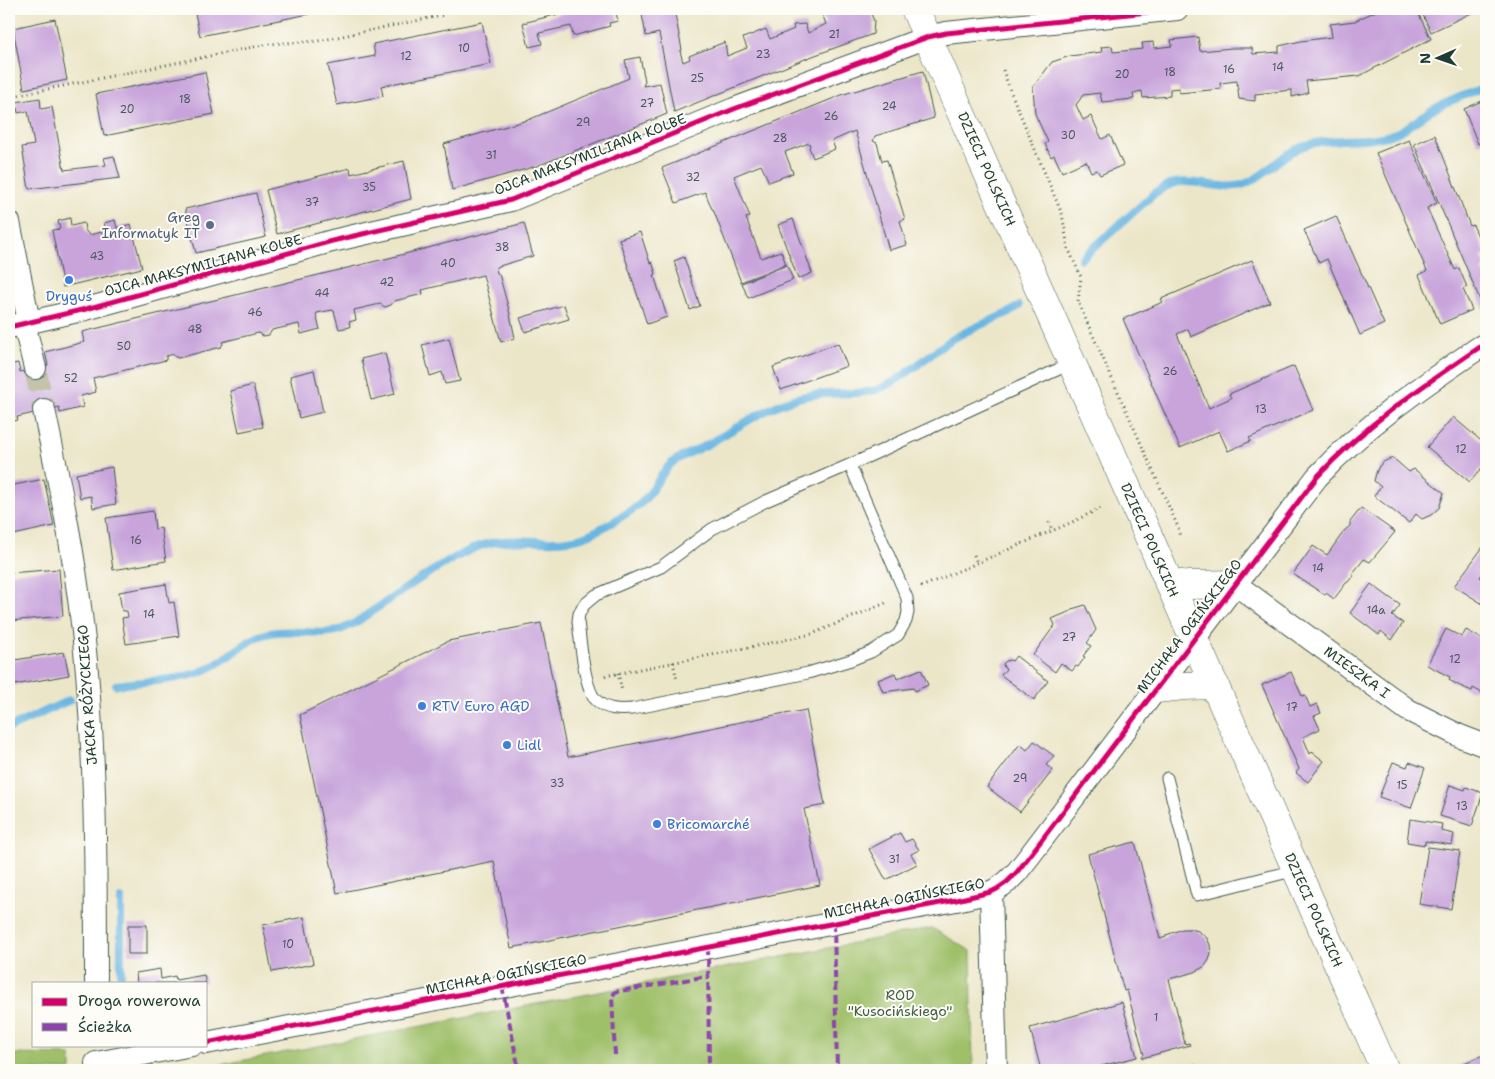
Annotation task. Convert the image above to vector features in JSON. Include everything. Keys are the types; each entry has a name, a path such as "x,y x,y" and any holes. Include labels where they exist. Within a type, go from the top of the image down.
{"street":[{"name":"DZIECI POLSKICH","path":"915,9 1385,1070"},
{"name":"OJCA MAKSYMILIANA KOLBE","path":"21,324 86,309 332,242 511,200 734,109 928,37 946,33 1178,9"},
{"path":"9,222 21,324 35,368"},
{"name":"MICHAŁA OGIŃSKIEGO","path":"208,1042 992,892 1007,882 1017,872 1317,477 1360,434 1439,374 1486,344"},
{"name":"JACKA RÓŻYCKIEGO","path":"44,410 72,548 82,623 90,709 96,893 96,982"},
{"path":"1168,582 1190,585 1235,584"},
{"name":"MIESZKA I","path":"1235,584 1408,710 1460,736 1486,746"},
{"path":"1156,689 1214,685"},
{"path":"992,892 996,1070"},
{"path":"96,1060 186,1046"}],"lane":[{"path":"850,465 908,598 906,621 898,635 864,655 808,673 632,709 621,710 606,707 596,700 591,694 586,676 578,621 579,614 590,599 610,588 661,567 712,529 766,501 850,465 1072,363"},
{"path":"1167,778 1197,895 1296,870"}],"path":[{"path":"9,97 268,44 318,41 444,15 446,9"},
{"path":"1003,70 1062,214 1068,248 1081,277 1078,302 1178,528 1181,541"},
{"path":"586,676 597,677 812,634 1101,508"},
{"path":"1049,522 1053,530"},
{"path":"974,555 977,563"}],"green space":[{"name":"ROD \"Kusocińskiego\"","path":"932,928 971,951 973,1070 193,1070"},
{"path":"9,1054 71,1055 71,1070 9,1070"}],"building":[{"path":"194,9 308,9 309,14 200,36"},
{"path":"574,9 615,9 618,21 609,23 610,26 573,36 571,26 539,33 542,44 529,47 523,23"},
{"path":"641,9 674,9 683,62 690,59 689,56 725,42 727,56 747,48 743,38 766,29 770,39 794,29 793,25 805,24 808,33 826,24 820,9 869,9 874,21 873,34 810,57 674,112 659,33 646,36"},
{"path":"1380,9 1416,9 1431,39 1359,76 1306,81 1308,93 1292,97 1292,90 1255,94 1255,101 1239,99 1237,81 1220,83 1221,89 1179,93 1179,88 1170,89 1170,96 1143,98 1142,91 1133,93 1134,99 1102,102 1100,93 1083,95 1076,105 1083,120 1091,116 1102,139 1110,135 1123,165 1100,175 1097,170 1091,172 1086,161 1062,172 1054,155 1051,157 1045,144 1048,142 1035,114 1033,87 1052,62 1070,56 1102,52 1101,47 1112,46 1113,52 1143,49 1142,43 1153,42 1154,48 1172,46 1171,40 1198,37 1200,51 1252,48 1253,54 1279,52 1279,46 1332,37 1330,24 1355,21"},
{"path":"1420,9 1480,9 1431,32"},
{"path":"55,19 67,80 24,89 13,28"},
{"path":"482,22 491,64 381,86 383,96 337,105 328,65 375,56 373,44"},
{"path":"640,57 645,81 643,86 660,83 667,114 537,166 452,190 444,144 528,120 629,78 625,60"},
{"path":"923,71 934,118 875,136 873,141 877,143 882,161 887,160 905,219 900,221 907,245 889,250 855,131 832,141 835,149 813,158 809,143 785,152 793,173 769,182 761,165 734,176 750,217 746,218 761,258 781,251 786,264 741,282 705,192 676,203 662,168 844,94"},
{"path":"205,72 214,114 104,136 96,94"},
{"path":"40,98 41,109 52,107 64,170 106,165 104,158 114,156 120,178 29,189 22,147 34,145 28,111 18,113 16,102"},
{"path":"1482,101 1486,109 1486,140 1478,144 1464,109"},
{"path":"1435,135 1470,226 1473,225 1486,254 1481,256 1485,264 1482,273 1486,275 1486,314 1414,144"},
{"path":"1409,140 1437,203 1427,208 1455,270 1459,268 1467,287 1463,289 1472,310 1440,324 1419,275 1427,271 1376,153"},
{"path":"404,161 411,199 277,234 266,190 350,168 351,174"},
{"path":"256,193 266,237 196,253 185,209"},
{"path":"1336,216 1384,324 1360,335 1327,259 1319,263 1304,230"},
{"path":"70,218 71,226 84,223 85,230 89,235 106,231 104,223 115,220 117,228 131,224 142,268 63,287 52,230 60,229 58,221"},
{"path":"793,219 812,273 798,279 778,225"},
{"path":"524,223 533,256 496,267 515,338 501,342 483,275 422,290 423,294 394,301 391,305 385,307 380,304 354,310 356,320 349,322 350,327 339,329 334,311 332,310 317,313 320,329 301,334 299,324 272,330 269,335 263,336 258,333 222,342 221,347 178,358 174,354 166,356 166,360 93,378 96,392 81,396 83,407 60,413 59,407 17,417 18,420 9,422 9,365 18,363 20,372 48,365 45,352 84,342 82,332 393,257"},
{"path":"640,232 650,263 652,262 656,274 654,275 667,317 647,324 619,239"},
{"path":"684,257 700,306 690,310 674,261"},
{"path":"1252,260 1270,302 1191,337 1188,329 1177,334 1209,408 1231,398 1229,394 1294,366 1313,410 1249,438 1251,441 1228,451 1219,431 1180,448 1123,319 1163,302 1161,299"},
{"path":"787,265 793,280 748,298 742,283"},
{"path":"564,305 569,319 525,332 520,318"},
{"path":"449,338 460,381 445,384 442,372 430,376 422,345"},
{"path":"838,343 847,366 781,390 773,367"},
{"path":"385,353 395,394 371,400 361,359"},
{"path":"314,370 323,412 299,418 290,376"},
{"path":"253,385 263,427 239,432 230,391"},
{"path":"1453,417 1486,445 1486,463 1470,482 1427,447"},
{"path":"1393,458 1409,472 1414,469 1444,493 1439,508 1431,515 1422,519 1416,514 1409,523 1374,496 1381,487 1374,481 1379,466"},
{"path":"112,467 116,504 93,508 91,496 80,498 76,474"},
{"path":"44,479 54,526 9,536 9,486"},
{"path":"1361,508 1395,532 1370,562 1364,559 1334,599 1293,574 1313,546 1327,555 1350,526 1350,522"},
{"path":"153,511 155,529 161,528 166,561 113,570 106,518"},
{"path":"1486,543 1486,570 1480,577 1486,581 1486,606 1454,586"},
{"path":"59,569 63,616 9,621 9,573"},
{"path":"166,584 169,603 174,602 179,636 126,644 122,618 128,617 127,611 122,611 119,592"},
{"path":"1371,584 1400,605 1392,616 1403,623 1392,640 1381,631 1379,635 1350,613"},
{"path":"1085,605 1096,630 1087,643 1091,646 1083,656 1085,657 1078,667 1076,666 1072,671 1061,663 1055,672 1033,655 1055,625 1052,619"},
{"path":"541,623 568,757 806,710 825,805 804,809 820,885 511,948 494,861 337,893 300,715 448,641"},
{"path":"1446,629 1462,637 1466,630 1486,641 1486,695 1473,688 1472,691 1460,686 1449,680 1450,677 1427,665"},
{"path":"64,652 69,675 9,686 9,661"},
{"path":"1016,656 1048,681 1034,700 1001,675 1006,669 1003,664 1006,661 1012,661"},
{"path":"921,669 928,685 915,691 913,688 883,692 878,680 895,673 897,679"},
{"path":"1291,672 1302,696 1305,695 1310,707 1317,704 1321,713 1314,716 1320,729 1303,737 1310,754 1312,752 1324,761 1308,782 1296,773 1299,769 1262,685"},
{"path":"1034,741 1054,756 1046,765 1053,770 1020,812 987,787 1020,744 1027,750"},
{"path":"1393,762 1407,767 1409,762 1425,768 1411,808 1379,797"},
{"path":"1450,785 1465,790 1466,787 1483,793 1472,826 1440,816"},
{"path":"1410,819 1442,824 1441,831 1454,834 1452,845 1425,841 1425,845 1407,842"},
{"path":"900,833 905,842 912,839 919,850 911,854 917,864 886,880 869,849"},
{"path":"1135,842 1160,939 1183,929 1191,929 1198,931 1207,938 1211,953 1205,966 1195,972 1169,979 1185,1044 1189,1043 1190,1045 1142,1058 1144,1055 1127,990 1124,991 1088,854"},
{"path":"1428,847 1460,851 1451,909 1419,904"},
{"path":"304,917 313,964 272,972 263,925"},
{"path":"128,925 147,925 147,954 128,954"},
{"path":"160,969 161,979 175,976 176,980 204,975 206,982 137,982 136,973"},
{"path":"1122,1002 1137,1057 1086,1070 1041,1070 1030,1028"},
{"path":"1483,1055 1486,1070 1448,1070"},
{"path":"1195,1064 1196,1070 1173,1070"}],"waterway":[{"path":"1081,259 1155,193 1169,185 1193,182 1229,187 1238,186 1261,175 1301,147 1334,140 1369,139 1391,135 1403,130 1428,112 1486,86"},
{"path":"116,685 173,679 195,674 213,666 253,640 270,633 290,631 319,633 339,630 356,623 437,568 477,547 505,541 562,541 590,534 641,503 675,460 704,446 756,416 781,404 806,396 860,393 886,386 951,340 1019,306"},
{"path":"9,728 70,700"},
{"path":"121,899 121,982"}],"tunnel":[{"path":"35,368 44,410"}],"marked path":[{"path":"834,923 837,1070"},
{"path":"708,947 709,1070"},
{"path":"615,1055 612,997 615,992 708,976"},
{"path":"502,986 519,1070"}],"cycle path":[{"path":"9,327 86,309 332,241 511,200 734,109 928,37 946,33 1177,9"},
{"path":"208,1043 956,900 997,889 1017,872 1031,854 1317,477 1335,458 1394,408 1486,344"}],"place":[{"name":"Greg Informatyk IT","path":"210,225"},
{"name":"Dryguś","path":"69,280"},
{"name":"RTV Euro AGD","path":"422,706"},
{"name":"Lidl","path":"507,745"},
{"name":"Bricomarché","path":"657,824"}]}
